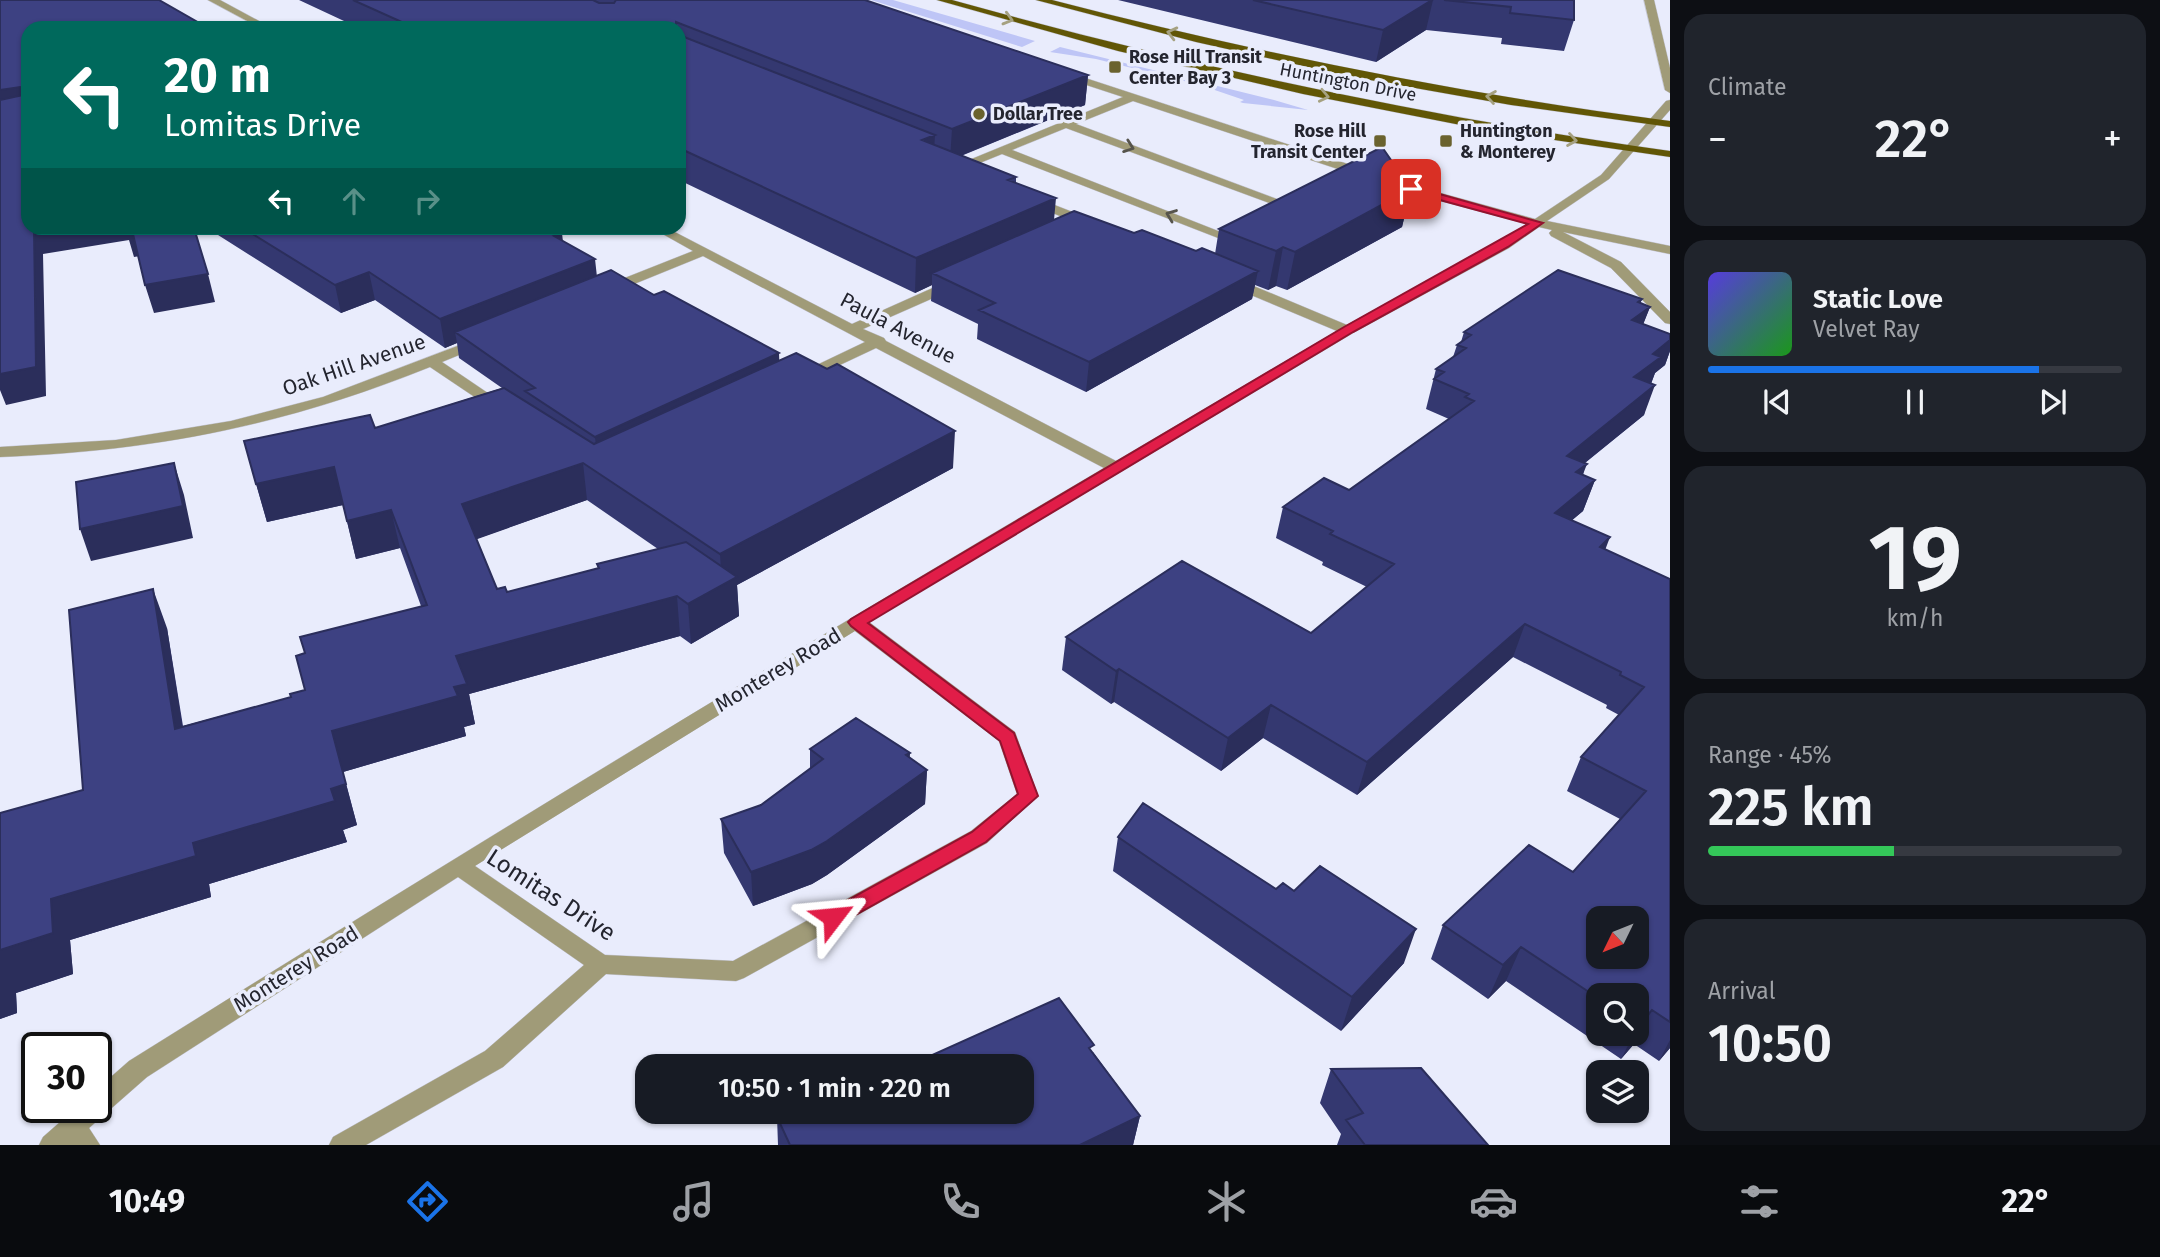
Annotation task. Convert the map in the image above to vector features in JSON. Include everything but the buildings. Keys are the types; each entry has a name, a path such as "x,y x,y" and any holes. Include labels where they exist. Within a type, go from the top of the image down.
{"main road":[{"name":"Huntington Drive","path":"943,0 1155,58 1325,97 1466,123 1670,154"},
{"name":"Huntington Drive","path":"1041,0 1312,65 1440,89 1670,124"}],"street":[{"path":"213,0 254,21"},
{"path":"1650,0 1670,90"},
{"path":"1055,71 1359,173 1537,223 1670,250"},
{"path":"943,164 962,172 1002,150 1133,97"},
{"name":"Monterey Road","path":"112,1092 138,1069 458,866 856,622 1348,330 1503,245 1605,177 1633,149 1670,103"},
{"path":"1065,124 1295,208"},
{"path":"1002,150 1235,240"},
{"path":"1339,184 1359,173"},
{"path":"1016,194 1088,227"},
{"path":"1537,223 1616,265 1670,320"},
{"name":"Paula Avenue","path":"672,235 855,328 1117,468"},
{"path":"593,296 705,251"},
{"path":"1214,275 1348,330"},
{"path":"855,328 964,279"},
{"name":"Oak Hill Avenue","path":"0,452 54,451 204,432 306,407 493,336"},
{"path":"793,381 879,341"},
{"path":"431,361 508,414"},
{"name":"Lomitas Drive","path":"458,866 601,964 736,971 979,837 1028,796 1008,737 856,622"},
{"path":"342,1145 494,1059 601,964"},
{"name":"Monterey Road","path":"52,1145 79,1136"}],"shaded area":[{"path":"871,0 893,0 1035,41 1022,47"},
{"path":"1060,47 1308,110 1243,103 1240,102 1244,100 1200,85 1096,59 1050,52"}],"place":[{"name":"Rose Hill Transit Center Bay 3","path":"1115,67"},
{"name":"Dollar Tree","path":"979,114"},
{"name":"Rose Hill Transit Center","path":"1380,141"},
{"name":"Huntington & Monterey","path":"1446,141"}],"route":[{"path":"833,917 979,837 1028,796 1008,737 856,622 1348,330 1503,245 1537,223 1411,189"}]}
